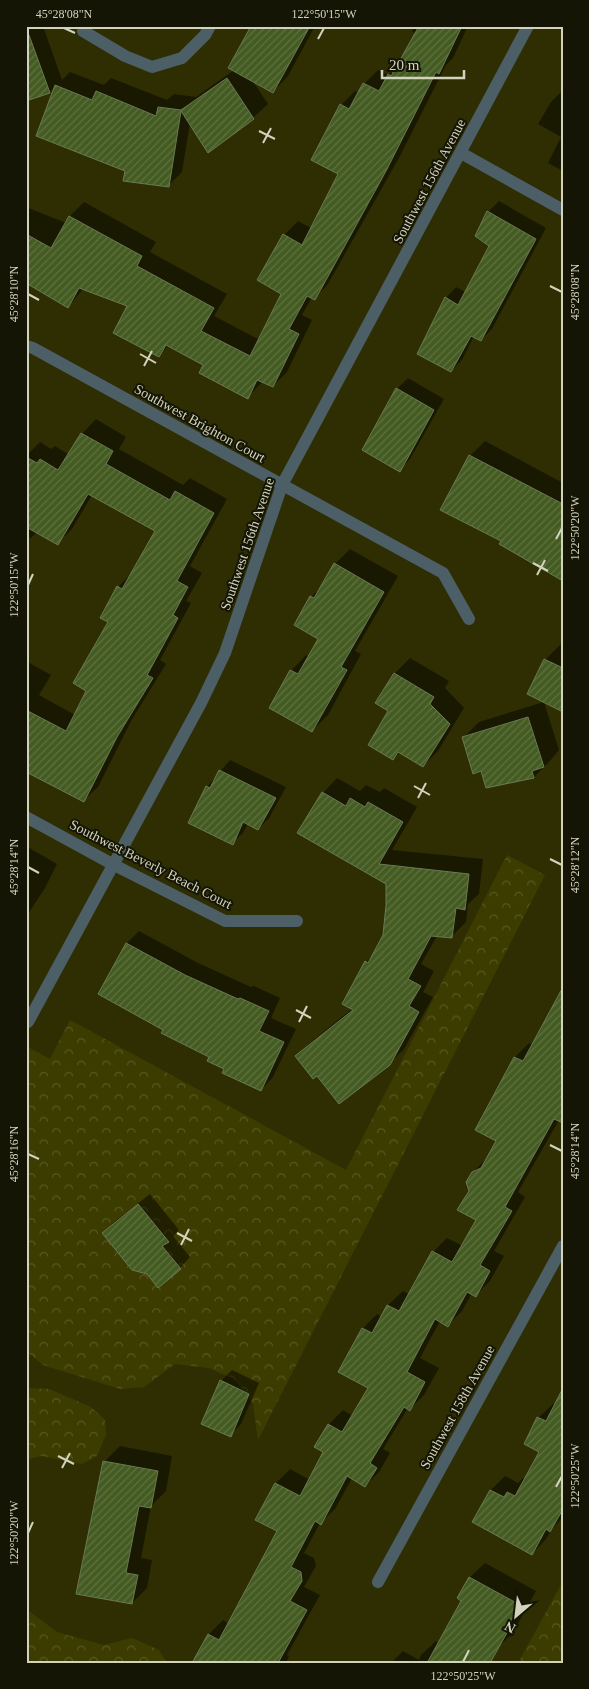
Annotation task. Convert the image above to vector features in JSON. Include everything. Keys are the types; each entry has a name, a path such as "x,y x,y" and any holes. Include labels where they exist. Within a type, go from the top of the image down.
{"street":[{"path":"83,31 125,56 152,67 182,58 205,35 210,26"},
{"name":"Southwest 156th Avenue","path":"28,1022 201,703 225,653 282,485 528,26"},
{"path":"461,153 563,210"},
{"name":"Southwest Brighton Court","path":"26,346 33,348 443,572 469,619"},
{"name":"Southwest Beverly Beach Court","path":"26,817 114,865 225,921 297,921"},
{"name":"Southwest 158th Avenue","path":"378,1582 563,1246"}],"green space":[{"path":"507,855 545,875 258,1440 253,1403 234,1379 209,1368 175,1364 144,1387 120,1389 43,1365 26,1351 26,1046 50,1059 70,1020 346,1170"},
{"path":"26,1388 49,1389 91,1407 105,1420 106,1435 97,1456 82,1464 41,1456 26,1460"},
{"path":"563,1581 563,1663 518,1663"},
{"path":"26,1609 57,1632 104,1645 132,1638 159,1650 167,1663 26,1663"}],"building":[{"path":"251,26 310,26 273,93 228,68"},
{"path":"419,26 462,26 439,74 436,72 386,171 315,300 307,296 289,329 299,334 273,387 257,380 248,399 199,373 203,365 166,345 159,357 113,333 127,306 79,288 68,308 26,283 26,234 51,248 69,216 142,256 137,266 214,308 201,331 250,356 281,294 257,280 283,234 302,245 338,174 311,160 340,104 349,109 363,83 379,91 388,74 391,76"},
{"path":"26,35 29,35 50,93 26,101"},
{"path":"227,78 254,119 208,153 181,111 169,187 123,181 125,171 36,136 55,85 92,100 96,91 156,116 158,107 181,110"},
{"path":"487,211 536,239 481,341 471,336 451,372 417,354 445,297 458,305 489,246 475,236"},
{"path":"396,388 434,410 400,472 362,450"},
{"path":"81,433 113,451 106,464 170,500 175,491 214,513 177,581 188,587 173,615 178,618 147,675 153,678 117,737 84,802 26,772 26,710 66,731 86,691 73,683 108,622 100,618 117,586 122,589 155,531 88,494 58,545 26,527 26,457 37,463 40,459 58,470"},
{"path":"469,455 563,504 563,581 499,544 501,541 440,510"},
{"path":"334,563 384,592 341,667 347,670 312,732 269,708 290,670 298,674 318,639 294,625 310,596 314,598"},
{"path":"544,659 563,668 563,712 527,694"},
{"path":"394,673 434,697 430,704 450,724 423,767 398,752 393,760 368,745 388,711 375,703"},
{"path":"528,717 544,767 532,771 534,778 486,788 481,771 473,774 462,737"},
{"path":"219,770 276,798 258,830 243,822 233,845 188,823 206,786 210,788"},
{"path":"322,792 346,806 350,798 365,807 368,802 403,822 379,864 469,874 465,910 456,908 452,938 431,936 408,979 421,986 409,1006 419,1012 390,1065 339,1104 317,1076 313,1079 295,1056 353,1010 342,1004 365,961 368,963 383,935 386,884 297,833"},
{"path":"126,943 185,975 269,1011 259,1031 284,1042 261,1091 222,1073 224,1069 207,1061 209,1057 161,1033 163,1030 98,994"},
{"path":"563,987 563,1123 554,1119 505,1207 512,1211 480,1265 490,1271 476,1297 467,1292 448,1327 435,1319 407,1372 425,1382 410,1411 404,1407 370,1463 377,1468 365,1487 347,1476 321,1525 315,1521 291,1567 301,1572 302,1581 290,1601 307,1610 278,1663 192,1663 208,1634 219,1640 277,1531 255,1520 275,1483 300,1496 323,1452 314,1447 328,1424 342,1432 368,1388 338,1372 362,1328 372,1333 387,1305 399,1311 432,1251 452,1262 476,1220 457,1210 469,1191 466,1182 472,1172 481,1168 496,1141 475,1130 514,1057 523,1061"},
{"path":"138,1204 169,1242 162,1246 181,1269 158,1288 147,1274 132,1270 102,1233"},
{"path":"220,1380 249,1394 231,1437 201,1424"},
{"path":"563,1388 563,1509 550,1532 546,1529 532,1555 472,1522 490,1490 504,1497 507,1492 515,1496 539,1452 524,1444 537,1417 546,1421"},
{"path":"103,1461 158,1471 151,1508 139,1506 126,1573 138,1575 132,1604 76,1594"},
{"path":"469,1577 522,1606 490,1663 427,1663 461,1601 457,1598"}]}
